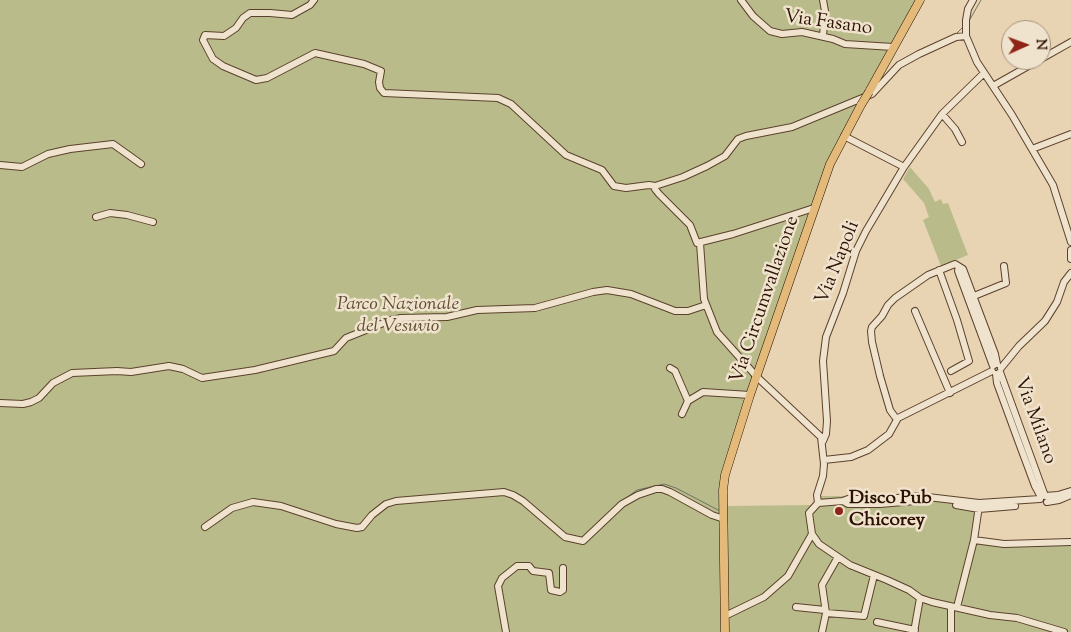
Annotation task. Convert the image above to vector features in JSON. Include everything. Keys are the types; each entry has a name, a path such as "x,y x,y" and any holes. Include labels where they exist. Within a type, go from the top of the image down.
{"main road":[{"name":"Via Circumvallazione","path":"726,632 725,475 750,395 830,164 920,0"}],"street":[{"path":"314,0 310,5 292,15 250,13 243,18 236,28 224,36 205,35 202,40 213,59 223,66 256,80 267,78 315,53 364,64 381,71 379,82 380,88 384,92 498,98 510,104 566,155 602,170 614,186 626,188 655,186 682,177 724,156 738,139 801,124 872,94 899,65 956,37 966,36"},
{"name":"Via Fasano","path":"741,0 753,16 770,31 782,34 796,31 823,36 845,44 894,47"},
{"path":"823,0 825,19 823,36"},
{"path":"973,0 968,9 966,36 977,62 1053,185 1071,242"},
{"path":"1051,53 1071,42"},
{"path":"993,86 1021,70"},
{"name":"Via Napoli","path":"812,534 809,513 818,503 817,496 823,476 823,441 826,434 827,421 823,361 826,337 863,238 904,167 942,114 984,73"},
{"path":"942,114 955,129 962,142"},
{"path":"1032,149 1071,134"},
{"path":"844,136 904,167"},
{"path":"0,165 22,166 48,154 70,149 113,144 141,164"},
{"path":"655,186 659,194 690,225 695,240 700,243 814,208"},
{"path":"96,217 110,213 127,215 153,222"},
{"path":"700,243 706,305 717,332 757,377 817,432 823,441"},
{"path":"1071,250 1071,259"},
{"path":"898,418 893,415 885,394 872,342 872,327 882,316 888,305 918,281 955,264 959,267"},
{"path":"974,296 1006,283 1004,266"},
{"name":"Via Milano","path":"959,267 963,269 974,296 994,354 998,383 1035,486 1043,500"},
{"name":"Via Milano","path":"959,267 958,271 997,369 1043,500"},
{"path":"939,270 969,361 950,371"},
{"path":"824,460 852,457 868,450 892,431 898,418 997,369 1045,321 1057,302 1064,282 1071,273"},
{"path":"0,403 23,404 31,402 39,398 53,383 72,373 131,372 169,366 183,369 202,378 255,370 328,354 334,351 346,338 401,318 447,317 477,310 535,308 607,290 632,294 676,311 688,311 706,305"},
{"path":"915,311 950,393"},
{"path":"670,368 675,371 688,402"},
{"path":"682,414 688,402 703,392 750,395"},
{"name":"Via Milano","path":"1028,500 1034,496 1035,486"},
{"path":"206,527 232,508 253,502 281,506 336,524 357,528 362,527 372,515 386,504 396,501 447,498 494,492 513,495 537,511 565,536 583,542 622,504 638,495 656,489 670,492 712,515 724,513"},
{"path":"818,503 880,504 923,500 979,506 1043,500 1071,491"},
{"path":"979,506 1028,500 1059,500 1071,495"},
{"path":"951,632 954,607 974,540 979,506"},
{"path":"725,616 764,597 788,576 812,534 819,544 850,565 909,590 920,598 990,615 1017,618 1064,632"},
{"path":"974,540 1004,544 1071,542"},
{"path":"822,632 826,612 822,586 838,557"},
{"path":"506,632 498,586 502,578 517,566 529,566 533,571 549,574 551,590 560,592 563,590 563,568"},
{"path":"796,607 864,616 874,575"},
{"path":"876,622 914,631 920,598"}],"green space":[{"name":"Parco Nazionale del Vesuvio","path":"0,0 923,0 829,169 727,475 727,506 811,505 819,496 978,502 978,538 1007,543 1071,544 1071,632 0,632"},
{"path":"910,167 929,189 935,202 941,199 943,204 948,203 968,255 941,266 923,220 929,217 924,203 903,179"}],"waterway":[{"path":"969,21 981,0"},
{"path":"956,34 962,28"},
{"path":"622,501 637,490 664,484 676,488 720,511"}],"place":[{"name":"Disco Pub Chicorey","path":"839,511"}]}
